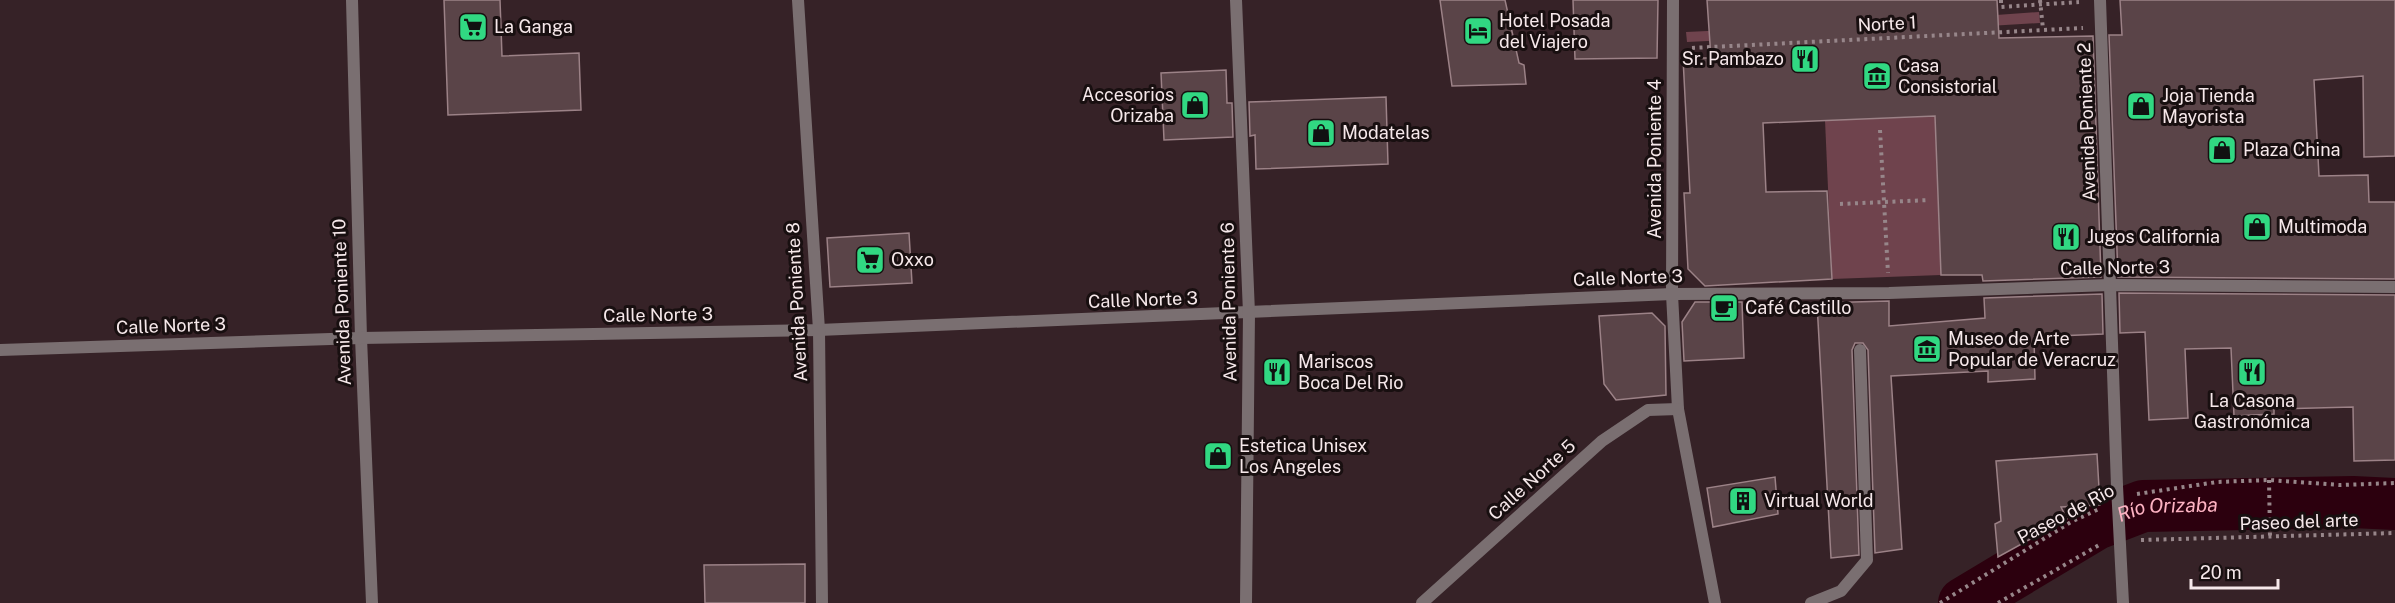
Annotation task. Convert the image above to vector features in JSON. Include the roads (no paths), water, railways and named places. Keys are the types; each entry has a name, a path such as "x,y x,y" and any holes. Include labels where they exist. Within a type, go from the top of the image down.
{"street":[{"name":"Avenida Poniente 10","path":"352,0 361,338 372,603"},
{"name":"Avenida Poniente 8","path":"798,0 819,330 822,603"},
{"name":"Avenida Poniente 6","path":"1236,0 1249,314 1246,603"},
{"name":"Avenida Poniente 4","path":"1673,0 1672,294 1678,409 1715,603"},
{"name":"Avenida Poniente 2","path":"2100,0 2123,603"},
{"name":"Calle Norte 3","path":"0,350 361,338 819,330 1249,314 1672,294 1889,293 2110,285 2395,287"},
{"path":"1811,603 1841,591 1867,560 1860,350"},
{"name":"Calle Norte 5","path":"1422,603 1602,441 1648,410 1678,409"}],"waterway":[{"name":"Río Orizaba","path":"1964,603 2096,524 2143,506 2353,502 2395,504"}],"place":[{"name":"La Ganga","path":"473,27"},
{"name":"Hotel Posada del Viajero","path":"1478,31"},
{"name":"Sr. Pambazo","path":"1805,59"},
{"name":"Casa Consistorial","path":"1877,76"},
{"name":"Accesorios Orizaba","path":"1195,105"},
{"name":"Joja Tienda Mayorista","path":"2141,106"},
{"name":"Modatelas","path":"1321,133"},
{"name":"Plaza China","path":"2222,150"},
{"name":"Multimoda","path":"2257,227"},
{"name":"Jugos California","path":"2066,237"},
{"name":"Oxxo","path":"870,260"},
{"name":"Café Castillo","path":"1724,308"},
{"name":"Museo de Arte Popular de Veracruz","path":"1927,349"},
{"name":"Mariscos Boca Del Rio","path":"1277,372"},
{"name":"La Casona Gastronómica","path":"2252,372"},
{"name":"Estetica Unisex Los Angeles","path":"1218,456"},
{"name":"Virtual World","path":"1743,501"}]}
